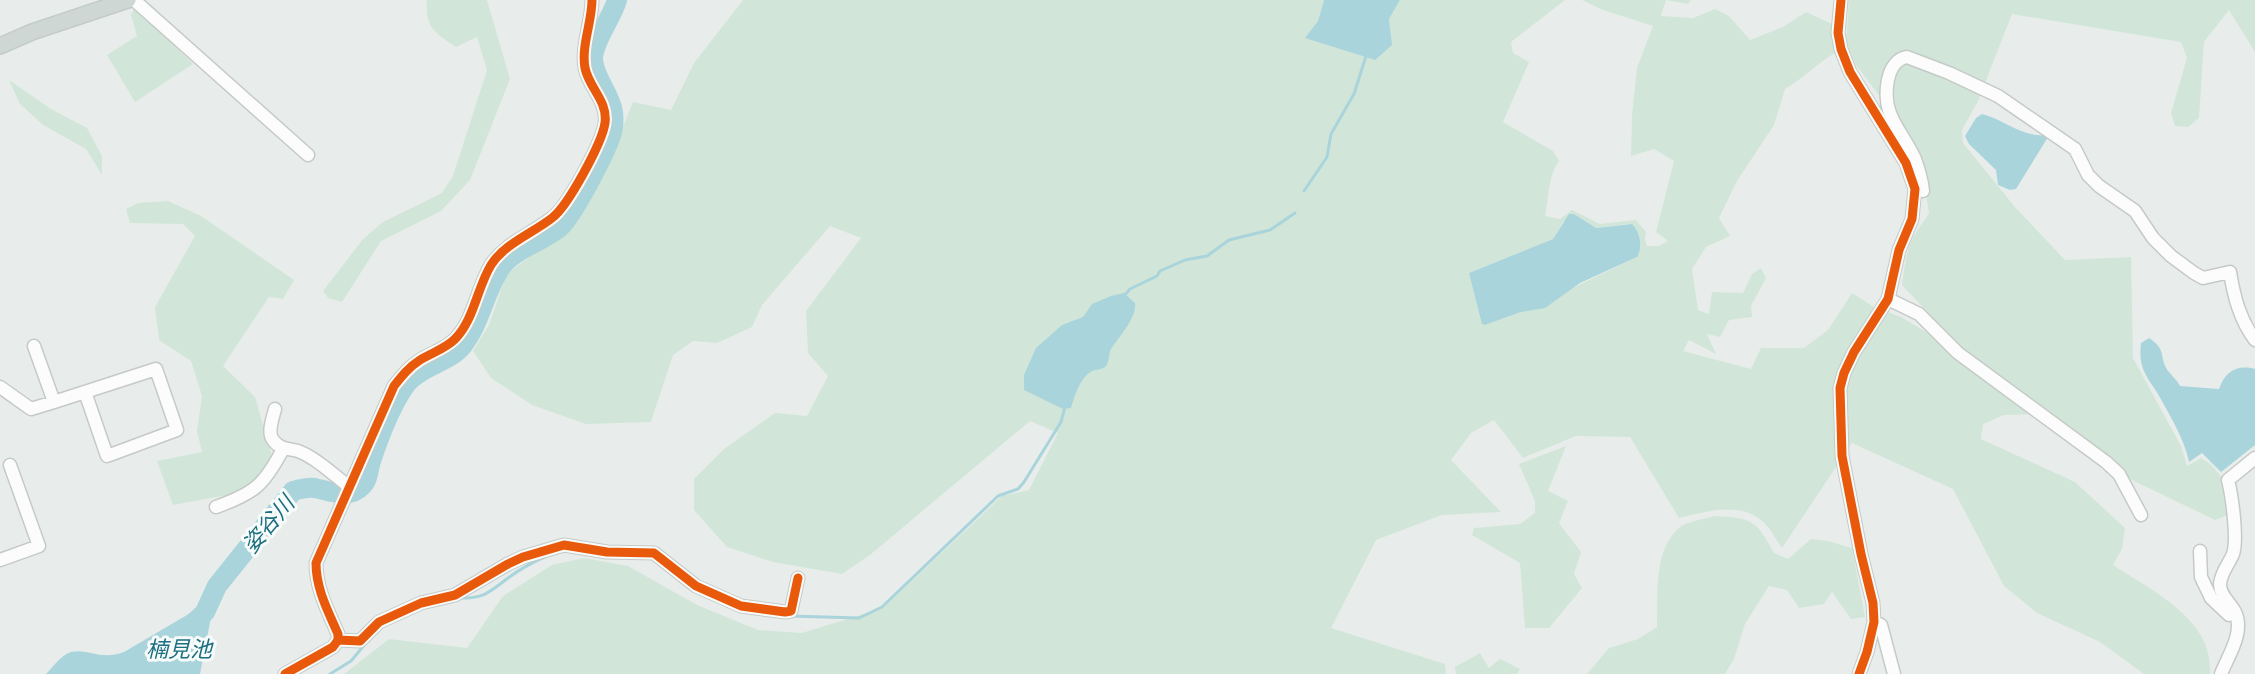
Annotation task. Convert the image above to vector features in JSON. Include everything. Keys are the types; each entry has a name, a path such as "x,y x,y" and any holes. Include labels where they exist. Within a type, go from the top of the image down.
{"main road":[{"path":"0,46 33,32 128,0"}],"street":[{"path":"134,0 308,155"},
{"path":"285,674 333,647 338,640 338,634 316,576 316,563 394,386 410,367 456,338 491,264 511,246 554,217 567,202 602,134 605,113 602,101 585,67 592,0"},
{"path":"1842,0 1838,33 1850,72 1906,163 1913,179 1915,199 1912,219 1899,250 1888,299 1854,352 1840,388 1842,456 1873,603 1874,622 1859,674"},
{"path":"1915,199 1923,191 1921,176 1889,112 1887,99 1890,69 1895,62 1907,57 1949,73 1998,96 2075,149 2088,175 2099,186 2135,211 2153,238 2171,256 2194,273 2203,278 2230,273 2233,292 2244,325 2255,340"},
{"path":"1888,299 1919,314 1958,353 2106,462 2118,474 2141,515"},
{"path":"34,346 54,402"},
{"path":"0,387 31,409 156,369 177,430 107,456 85,392"},
{"path":"275,409 270,432 272,439 283,449 297,451 348,487"},
{"path":"216,507 249,494 268,477 283,449"},
{"path":"2221,674 2237,634 2236,613 2222,594 2220,585 2222,575 2234,552 2233,500 2228,480 2255,458"},
{"path":"0,560 39,546 10,465"},
{"path":"338,640 360,641 379,622 421,603 455,595 523,557 564,545 607,552 654,553 696,586 741,606 791,611 798,578"},
{"path":"2200,551 2201,577 2211,598 2228,612 2232,620 2233,648"},
{"path":"1874,622 1881,626 1894,674"}],"green space":[{"path":"427,0 487,0 510,79 470,180 441,211 381,241 342,302 328,298 323,291 363,239 383,222 442,193 453,176 487,70 477,37 456,47 432,28 429,23"},
{"path":"743,0 1324,0 1318,21 1306,38 1375,60 1391,41 1389,19 1400,0 1565,0 1511,42 1513,53 1529,62 1503,122 1553,151 1559,161 1551,180 1545,216 1560,219 1572,210 1600,224 1636,220 1646,232 1647,246 1659,246 1668,241 1656,232 1674,161 1654,149 1631,156 1637,68 1653,26 1603,10 1582,0 1666,0 1661,16 1693,18 1715,9 1729,16 1750,40 1783,27 1806,12 1832,24 1831,36 1835,53 1785,89 1774,125 1737,181 1719,218 1730,236 1706,247 1692,269 1698,310 1709,314 1712,292 1743,293 1752,274 1761,268 1766,278 1751,306 1752,317 1729,320 1720,337 1707,334 1716,354 1689,340 1683,351 1751,369 1761,348 1804,348 1828,330 1852,293 1874,307 1901,317 1926,332 1953,354 1966,353 1902,285 1909,247 1929,214 1924,180 1907,132 1856,65 1846,42 1849,0 2255,0 2255,52 2229,10 2204,42 2199,118 2188,127 2175,126 2171,113 2187,58 2181,42 2012,14 1978,101 1962,130 1963,143 2015,207 2065,260 2131,257 2133,358 2181,446 2187,466 2201,458 2216,470 2224,482 2230,500 2228,515 2215,520 2130,479 2116,463 2051,414 2004,415 1983,424 1981,439 2075,482 2125,528 2122,549 2113,565 2162,596 2191,622 2202,637 2209,655 2210,674 2144,674 2100,642 2037,613 2004,586 1953,489 1852,443 1782,548 1765,524 1743,511 1722,510 1679,518 1630,437 1576,436 1523,458 1494,420 1471,433 1451,460 1501,512 1442,515 1376,540 1331,628 1445,664 1446,674 344,674 389,639 467,648 503,596 552,565 584,558 628,566 697,605 758,630 802,633 883,608 1002,496 1029,490 1058,433 1030,421 870,555 842,574 773,562 727,547 694,510 694,479 724,449 775,413 807,416 828,376 808,353 806,311 861,238 830,226 762,305 752,327 717,343 693,341 673,355 651,422 586,424 532,405 491,378 473,351 489,325 506,275 539,249 570,229 605,171 633,102 671,110 694,63","holes":["1574,214 1596,228 1627,224 1637,257 1527,310 1486,325 1469,273 1553,239 1563,222"]},
{"path":"1666,0 1691,0 1688,4"},
{"path":"135,7 193,64 135,102 107,55 137,36 131,15"},
{"path":"9,80 51,109 87,128 102,156 102,175 86,149 43,125 20,104"},
{"path":"168,201 201,216 294,280 283,299 269,297 223,366 255,397 272,456 253,483 233,494 173,505 157,461 202,452 197,431 202,396 191,361 159,340 155,307 195,236 183,224 130,223 126,209 138,203"},
{"path":"1566,446 1548,491 1568,501 1559,523 1581,552 1574,574 1582,588 1549,628 1525,628 1520,563 1472,535 1474,528 1520,524 1535,513 1535,501 1519,464"},
{"path":"1715,516 1738,518 1752,523 1763,534 1774,553 1788,559 1811,539 1852,548 1865,617 1851,619 1832,592 1824,604 1799,608 1787,590 1769,586 1745,624 1734,659 1725,674 1587,674 1609,648 1638,639 1657,627 1661,561 1671,537 1682,526"},
{"path":"1480,653 1489,668 1500,659 1520,669 1517,674 1456,674 1455,667"}],"water":[{"path":"1324,0 1400,0 1389,19 1392,45 1375,60 1305,38 1318,21"},
{"path":"1982,114 2029,134 2048,137 2016,189 2010,190 1998,185 1996,170 1969,144 1965,136 1976,118"},
{"path":"1569,214 1574,214 1596,228 1632,224 1640,240 1637,257 1580,283 1545,308 1521,312 1485,325 1482,324 1469,273 1553,239"},
{"path":"1124,293 1135,303 1133,315 1111,349 1107,365 1088,374 1076,393 1071,408 1063,409 1024,390 1024,375 1036,348 1062,325 1083,317 1092,304"},
{"path":"2149,338 2161,350 2165,366 2180,386 2219,389 2224,378 2232,371 2242,368 2255,369 2255,445 2221,472 2202,453 2189,462 2176,427 2142,365 2141,343"},
{"name":"楠見池","path":"200,605 212,612 200,674 46,674 61,658 71,652 108,655 124,652"}],"waterway":[{"name":"姿谷川","path":"190,628 205,612 217,586 293,491 312,488 345,494 362,486 386,420 407,383 420,372 450,356 463,345 474,328 493,281 504,264 518,252 552,233 566,220 589,181 612,132 613,110 594,68 593,59 599,37 617,0"},
{"path":"1304,191 1327,157 1331,134 1354,94 1366,56"},
{"path":"1123,297 1130,289 1157,276 1160,271 1185,260 1207,256 1229,240 1270,230 1295,213"},
{"path":"790,616 859,618 882,607 998,496 1018,489 1061,422 1065,407"},
{"path":"457,598 485,594 523,568 549,555"},
{"path":"330,674 351,661 371,637"}],"cycle path":[{"path":"285,674 333,647 338,640 338,634 320,591 316,563 394,386 416,363 455,339 467,323 491,265 503,251 559,211 575,188 598,145 605,123 604,108 587,75 584,60 592,0"},
{"path":"1841,0 1838,33 1841,49 1850,72 1906,163 1915,189 1912,219 1899,250 1888,299 1854,352 1840,388 1842,456 1873,603 1874,622 1859,674"},
{"path":"338,640 360,641 379,622 421,603 455,595 523,557 564,545 607,552 654,553 696,586 741,606 791,611 798,578"}]}
